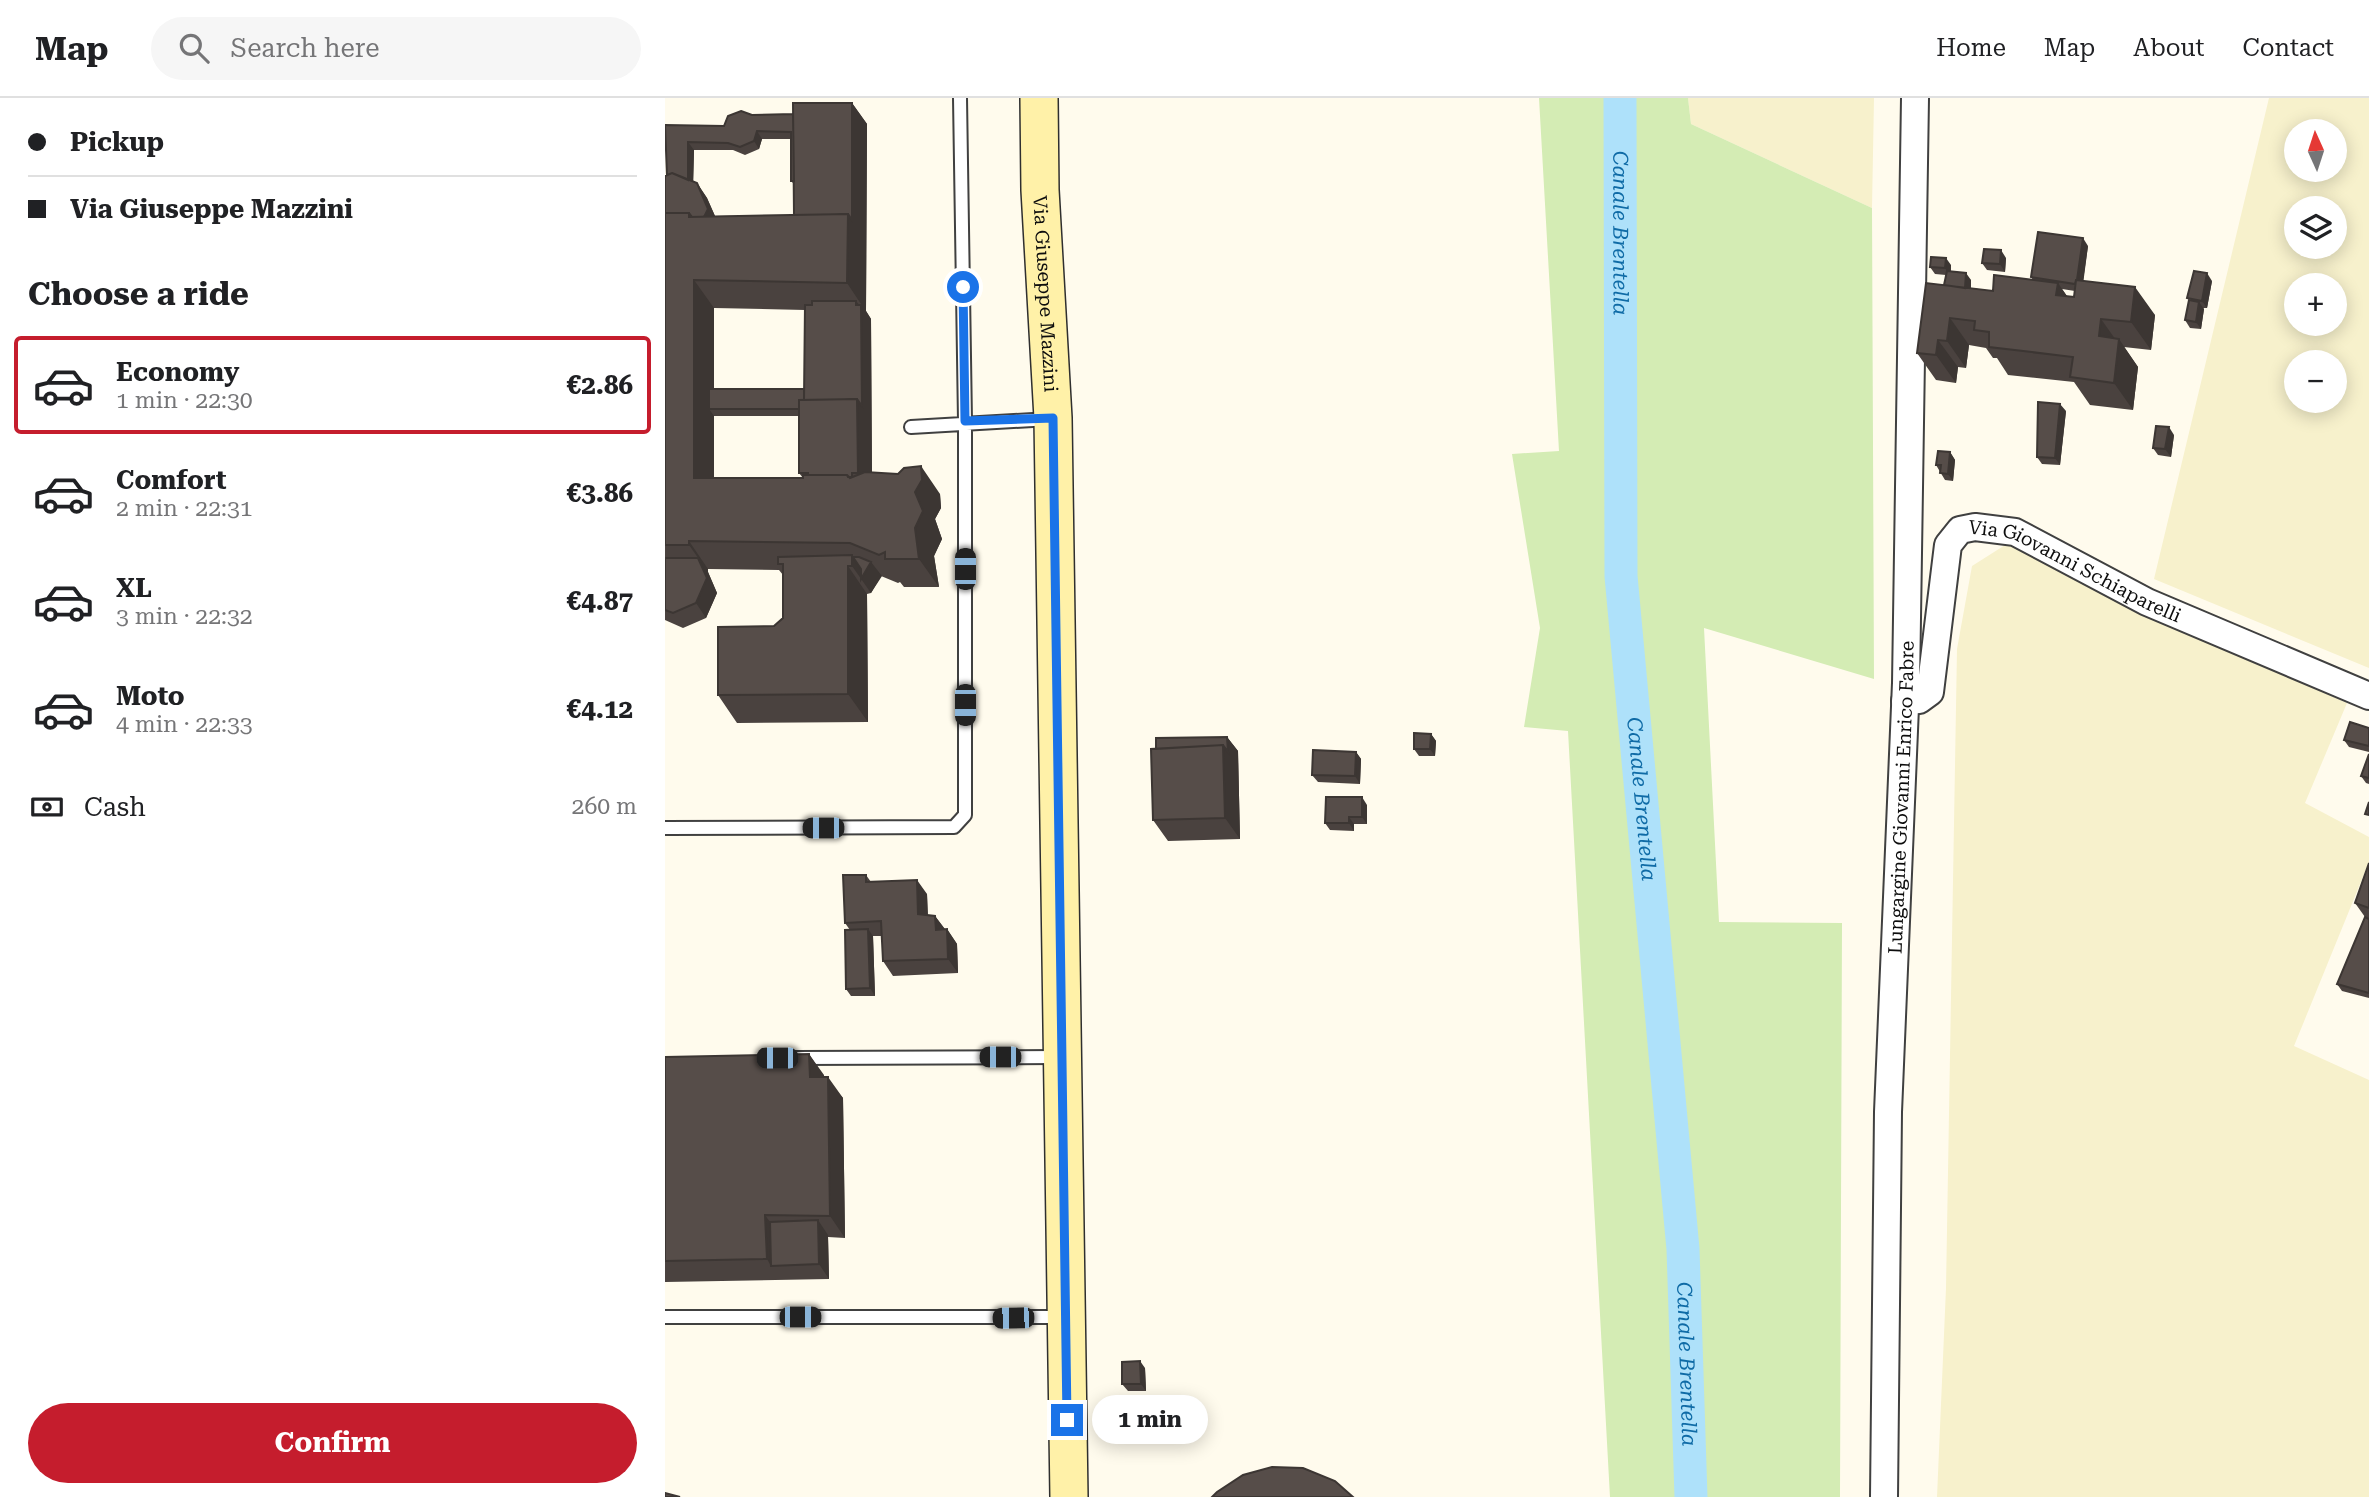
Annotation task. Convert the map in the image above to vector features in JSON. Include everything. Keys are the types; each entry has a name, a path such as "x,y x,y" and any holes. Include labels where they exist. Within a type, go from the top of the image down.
{"main road":[{"name":"Via Giuseppe Mazzini","path":"1039,98 1040,190 1053,418 1069,1497"}],"street":[{"name":"Lungargine Giovanni Enrico Fabre","path":"1884,1497 1888,1112 1905,702 1915,98"},
{"name":"Via Giovanni Schiaparelli","path":"1905,702 1919,700 1930,692 1948,545 1960,530 1975,527 2015,532 2147,602 2369,696"}],"lane":[{"path":"665,828 954,827 965,815 965,421 960,98"},
{"path":"911,427 965,421 1053,418"},
{"path":"777,1058 1062,1057"},
{"path":"665,1317 1065,1317"}],"shaded area":[{"path":"1688,98 1874,98 1872,208 1691,124"},
{"path":"2269,98 2369,98 2369,668 2154,579"},
{"path":"2013,540 2146,612 2347,703 2305,803 2369,837 2369,862 2294,1046 2369,1080 2369,1497 1937,1497 1946,1288 1957,649 1972,566"}],"green space":[{"path":"1539,98 1688,98 1691,124 1872,208 1874,679 1704,628 1719,922 1842,923 1840,1497 1610,1497 1568,731 1524,727 1540,628 1512,454 1559,451"}],"building":[{"path":"793,103 852,103 852,220 848,214 794,215"},
{"path":"741,111 752,115 793,114 794,181 791,181 791,132 757,131 754,141 740,147 728,143 688,142 688,180 672,173 667,175 665,125 724,126 728,116"},
{"path":"672,173 697,183 708,209 704,217 692,217 689,213 665,213 665,176"},
{"path":"665,213 689,213 689,217 848,214 847,283 694,280 694,478 803,478 803,475 847,475 850,478 865,472 898,474 904,468 921,466 922,480 915,492 923,511 915,528 919,559 885,559 885,552 879,555 850,543 689,541 689,545 665,545"},
{"path":"2038,232 2083,238 2075,284 2031,277"},
{"path":"1984,249 2001,250 2000,264 1982,263"},
{"path":"1931,257 1946,258 1945,268 1930,267"},
{"path":"1947,271 1966,273 1965,288 1944,285"},
{"path":"2194,271 2207,273 2202,301 2187,298"},
{"path":"1994,275 2058,283 2056,295 2074,297 2076,280 2135,287 2131,322 2101,319 2099,336 2119,339 2114,383 2070,377 2073,357 1989,347 1989,332 1974,330 1975,321 1950,318 1947,341 1938,340 1936,355 1917,353 1926,283 1993,291"},
{"path":"2189,300 2199,302 2196,322 2185,320"},
{"path":"812,301 856,301 856,305 861,305 862,406 857,399 804,400 805,305 812,305"},
{"path":"709,389 804,389 804,400 799,400 799,409 709,409"},
{"path":"857,399 858,473 852,473 852,477 848,477 799,473 799,400"},
{"path":"2038,402 2060,404 2055,458 2037,457"},
{"path":"2156,426 2169,427 2165,449 2153,448"},
{"path":"1938,451 1950,452 1948,474 1940,473 1941,465 1936,465"},
{"path":"852,555 852,566 848,566 848,694 718,695 718,627 774,626 783,618 783,564 778,564 778,557"},
{"path":"853,557 871,562 861,579 861,569"},
{"path":"665,558 698,558 707,578 696,603 673,613 665,610"},
{"path":"2350,722 2369,728 2369,746 2344,740"},
{"path":"1414,733 1431,734 1430,749 1414,749"},
{"path":"1227,737 1228,752 1223,745 1156,749 1156,738"},
{"path":"1223,745 1225,818 1153,820 1151,749"},
{"path":"1313,750 1356,752 1355,776 1312,775"},
{"path":"2369,754 2369,778 2361,776"},
{"path":"1326,797 1362,797 1362,817 1349,817 1349,823 1325,823"},
{"path":"2369,863 2369,908 2355,903"},
{"path":"843,875 866,875 866,882 917,880 918,914 935,916 936,930 947,929 948,959 883,961 881,921 845,923"},
{"path":"2365,917 2369,919 2369,993 2337,984"},
{"path":"868,929 870,988 846,989 845,930"},
{"path":"809,1054 810,1077 828,1077 830,1216 765,1215 767,1259 665,1261 665,1057"},
{"path":"818,1220 819,1264 771,1266 770,1222"},
{"path":"1140,1361 1141,1384 1122,1384 1122,1362"},
{"path":"1272,1467 1303,1468 1335,1481 1353,1497 1212,1497 1243,1475"}],"waterway":[{"name":"Canale Brentella","path":"1620,98 1621,576 1683,1249 1691,1497"}],"route":[{"path":"963,287 965,421 1053,418 1067,1420"}]}
